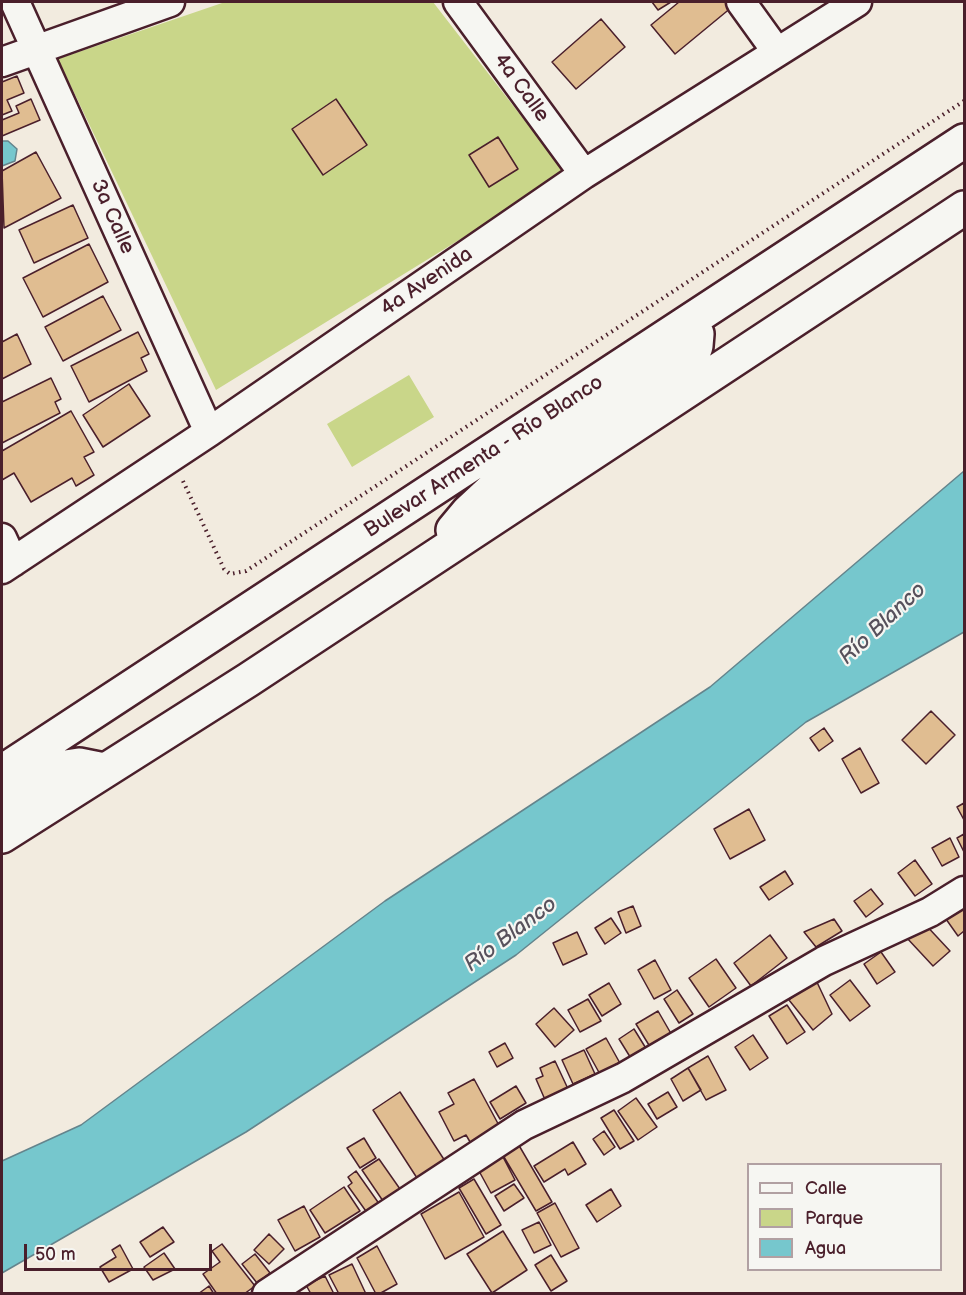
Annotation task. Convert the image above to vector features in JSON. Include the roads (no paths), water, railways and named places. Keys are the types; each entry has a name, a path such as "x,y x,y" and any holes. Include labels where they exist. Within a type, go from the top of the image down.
{"main road":[{"name":"Bulevar Armenta - Río Blanco","path":"2,772 964,141"},
{"path":"2,836 248,680 964,208"},
{"path":"428,562 468,512 511,472 692,357 697,334 688,323"},
{"path":"2,802 53,769 79,765 104,770"}],"street":[{"name":"3a Calle","path":"15,2 209,432"},
{"path":"2,63 36,48 170,2"},
{"name":"4a Calle","path":"458,2 584,174"},
{"path":"741,2 777,52"},
{"name":"4a Avenida","path":"5,556 209,432 584,174 857,2"},
{"path":"267,1293 524,1125 622,1078 824,961 930,912 964,891"}],"water":[{"path":"2,141 8,141 17,149 15,161 2,166"},
{"name":"Río Blanco","path":"964,471 964,632 806,722 516,955 246,1132 2,1273 2,1161 81,1125 385,901 710,687"}]}
